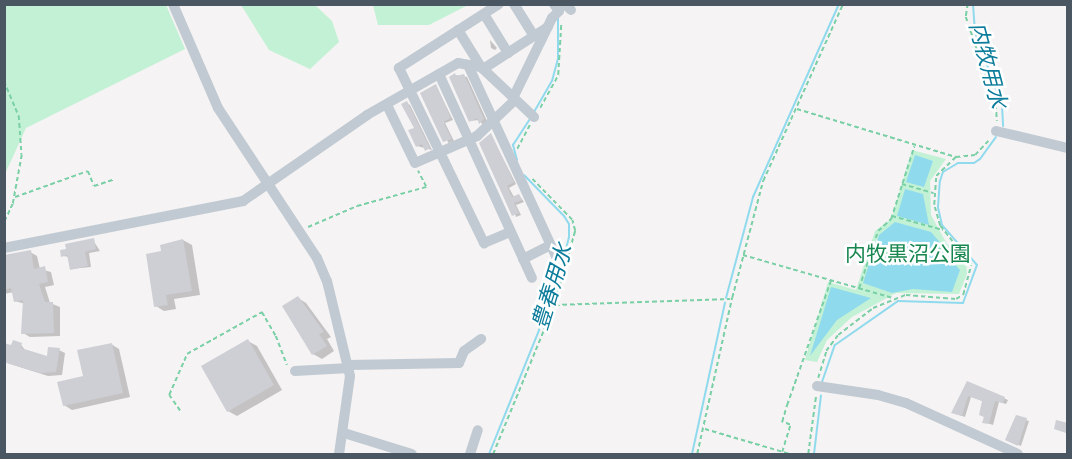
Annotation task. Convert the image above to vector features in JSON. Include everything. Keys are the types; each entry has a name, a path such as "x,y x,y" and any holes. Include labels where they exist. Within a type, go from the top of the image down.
{"street":[{"path":"173,4 218,108 299,231 327,281 349,367 344,433 339,454"},
{"path":"499,4 399,68 413,90 484,243 510,232"},
{"path":"514,4 534,36"},
{"path":"387,105 415,163 469,140 494,122 514,99 548,27 559,11 554,4"},
{"path":"484,14 508,53"},
{"path":"4,248 233,205 268,186 387,105 458,63 482,68 548,27"},
{"path":"458,30 482,68 531,114"},
{"path":"468,65 554,250 523,259"},
{"path":"439,74 532,278"},
{"path":"996,131 1068,148"},
{"path":"295,371 459,363 464,351 481,339"},
{"path":"818,386 878,395 906,403 1018,454"},
{"path":"470,454 478,430"},
{"path":"344,433 412,454"}],"path":[{"path":"697,454 731,300 763,181 843,4"},
{"path":"796,108 914,146 956,157 975,155 996,131 996,105 971,36 968,4"},
{"path":"4,81 19,116 22,155 14,198 4,223"},
{"path":"859,288 878,231 892,216 914,146"},
{"path":"808,454 818,386 826,351 838,335 855,319 894,299 917,294 960,298 971,271 943,230 934,205 936,176 956,157"},
{"path":"299,231 357,206 426,187 415,163"},
{"path":"14,198 88,171 94,186 113,180"},
{"path":"902,184 935,193"},
{"path":"892,216 943,230"},
{"path":"870,255 957,248"},
{"path":"743,255 894,299"},
{"path":"782,452 790,425 782,422 831,280"},
{"path":"554,305 731,300"},
{"path":"180,411 169,395 187,354 262,312 276,336 289,371 295,371"},
{"path":"703,428 790,454"}],"green space":[{"path":"5,4 166,5 185,49 26,128 5,174"},
{"path":"373,4 468,5 429,25 378,25"},
{"path":"241,5 315,5 332,21 339,42 310,69 269,50"},
{"name":"内牧黒沼公園","path":"912,150 946,159 930,181 931,215 947,244 966,262 967,274 959,294 896,293 852,317 827,340 817,362 805,360 828,282 856,290 875,231 891,219"}],"water":[{"path":"915,155 933,161 924,187 906,182"},
{"path":"905,189 923,194 929,225 897,216"},
{"path":"895,222 931,232 944,247 874,252 879,235"},
{"path":"944,252 960,270 952,292 913,289 892,293 863,283 871,258"},
{"path":"831,287 871,298 837,320 810,356"}],"building":[{"path":"455,73 456,76 464,74 484,119 479,124 477,118 469,122 449,77"},
{"path":"436,84 451,118 443,122 452,139 443,142 420,93"},
{"path":"407,101 430,148 425,151 422,144 416,147 408,130 414,128 401,104"},
{"path":"491,133 514,182 507,186 512,197 519,194 522,200 514,203 519,213 512,216 479,143"},
{"path":"94,238 96,249 85,252 88,266 70,270 67,255 61,257 60,250 66,249 65,244"},
{"path":"183,239 192,291 166,295 168,305 154,307 146,254 161,251 160,245"},
{"path":"31,250 34,269 45,266 48,282 39,284 45,302 53,302 54,333 21,334 23,300 14,302 11,288 4,290 4,255"},
{"path":"298,296 324,332 319,334 327,346 312,355 282,306"},
{"path":"248,339 274,385 227,412 201,366"},
{"path":"13,340 22,343 21,348 47,356 48,347 60,348 56,372 40,373 4,362 4,343 11,345"},
{"path":"112,343 123,393 63,406 57,382 83,376 77,350"},
{"path":"967,381 1005,397 1003,403 995,401 989,424 982,423 984,417 979,415 982,401 968,396 962,416 951,413"},
{"path":"1016,415 1027,418 1018,446 1005,440"},
{"path":"1056,420 1068,423 1066,433 1054,429"}],"waterway":[{"path":"726,298 753,197 839,4"},
{"name":"内牧用水","path":"973,4 975,33 1002,105 1003,126"},
{"name":"豊春用水","path":"534,112 552,81 558,59 558,18"},
{"name":"豊春用水","path":"517,160 513,145 530,119"},
{"name":"内牧用水","path":"822,382 835,345 898,301 963,303 977,265 942,225 938,207 940,181 943,172 958,163 974,163 980,159 996,137"},
{"name":"豊春用水","path":"489,454 556,288 569,237 569,224 564,216 524,175"},
{"path":"692,454 725,303"},
{"name":"内牧用水","path":"814,454 821,395"}]}
